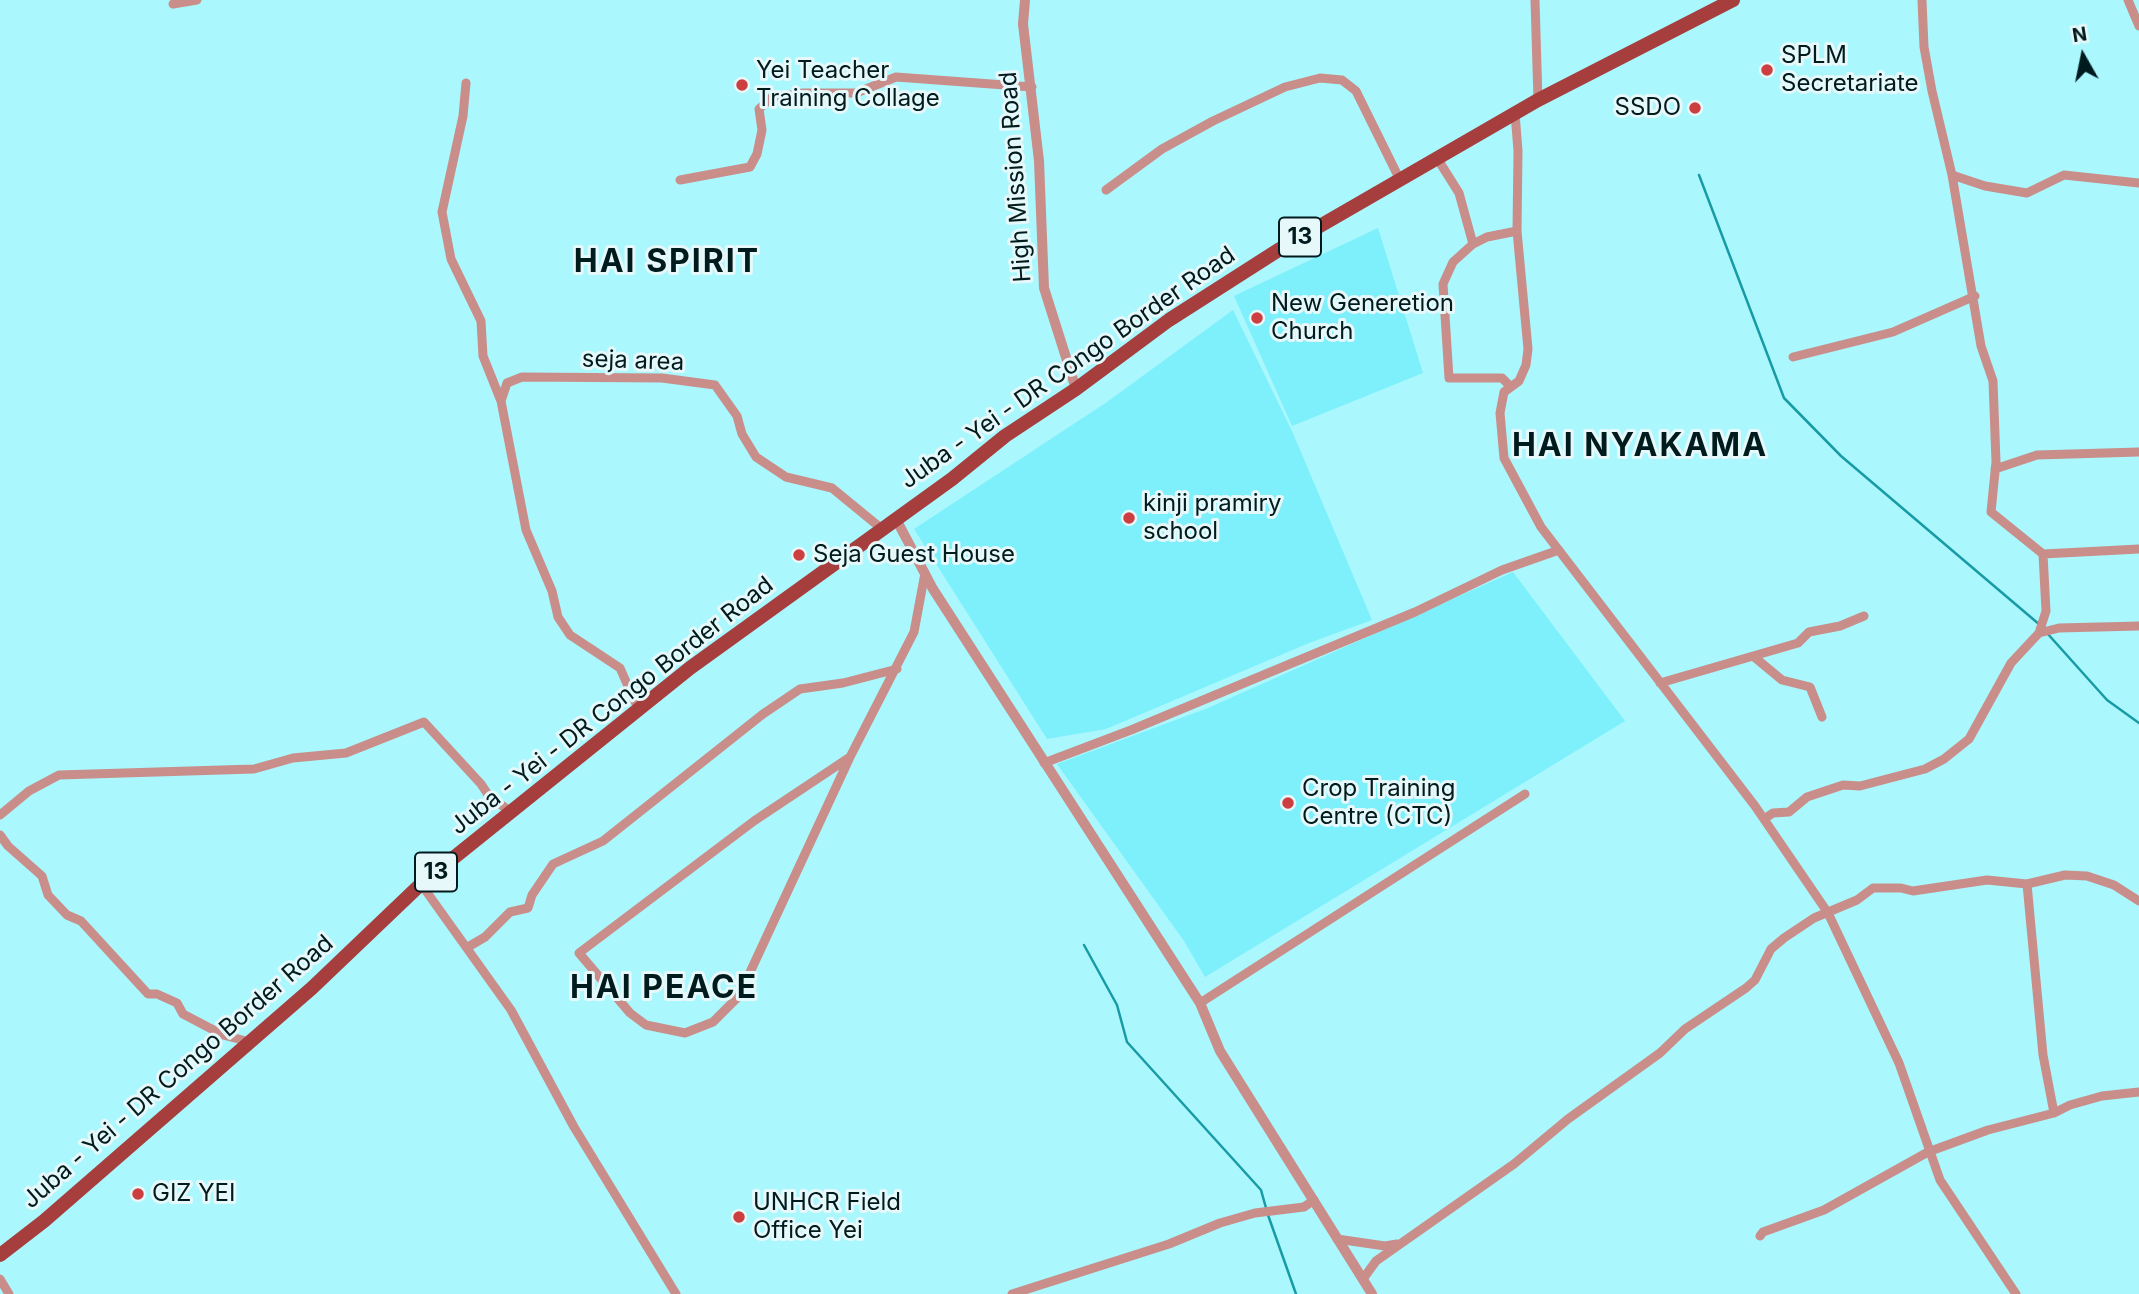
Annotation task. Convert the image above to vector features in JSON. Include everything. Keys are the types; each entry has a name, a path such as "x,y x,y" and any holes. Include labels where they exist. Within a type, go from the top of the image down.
{"main road":[{"name":"Juba - Yei - DR Congo Border Road","path":"0,1255 44,1221 250,1042 421,884 642,707 1005,436 1246,270 1538,100 1728,1"}],"street":[{"path":"173,4 197,0"},
{"name":"High Mission Road","path":"1026,0 1023,24 1039,161 1044,288 1076,389"},
{"path":"1535,0 1538,100"},
{"path":"1922,0 1924,47 1952,175 1975,296 1981,346 1993,381 1995,469 1991,512 2043,554 2139,549"},
{"path":"2128,0 2139,26"},
{"path":"680,180 750,167 757,154 762,130 759,109 771,98 803,93 856,93 896,77 1032,87"},
{"path":"1105,190 1162,149 1213,121 1285,87 1320,78 1342,80 1356,91 1400,180"},
{"path":"466,82 463,116 442,212 452,259 481,321 483,356 501,401 526,530 552,591 558,617 570,635 620,668 635,702 642,707"},
{"path":"1515,113 1518,150 1517,231 1528,349 1526,365 1518,381 1504,392 1500,413 1504,458 1541,527 1764,819 1828,913 1899,1063 1928,1152 1941,1180 2016,1294"},
{"path":"1437,158 1459,193 1473,244"},
{"path":"1952,175 1985,186 2027,193 2064,175 2139,183"},
{"path":"1511,387 1502,378 1449,378 1446,374 1448,335 1443,284 1453,262 1473,244 1487,237 1517,231"},
{"path":"1793,357 1893,332 1975,296"},
{"name":"seja area","path":"501,401 507,383 522,377 662,377 715,386 737,416 742,434 757,457 786,477 832,488 882,528"},
{"path":"1995,469 2037,455 2139,452"},
{"path":"896,519 925,573 1044,763 1200,1003 1220,1051 1372,1294"},
{"path":"1044,763 1131,730 1415,612 1502,570 1559,550"},
{"path":"1764,819 1773,813 1789,812 1807,797 1843,785 1860,786 1876,779 1925,769 1944,759 1969,739 2011,663 2039,633 2046,611 2043,554"},
{"path":"850,757 754,821 579,953 630,1013 646,1025 685,1033 713,1022 739,996 850,757 914,632 925,573"},
{"path":"1660,682 1798,643 1809,632 1840,626 1864,616"},
{"path":"2039,633 2059,628 2139,626"},
{"path":"1752,656 1782,680 1810,687 1822,717"},
{"path":"468,947 485,937 510,912 528,908 532,895 553,864 603,841 763,714 800,689 843,683 897,669"},
{"path":"0,815 29,791 60,775 254,769 293,758 346,753 424,722 489,796 511,813"},
{"path":"1200,1003 1525,794"},
{"path":"0,835 8,846 42,876 48,895 67,915 81,921 148,994 157,994 177,1003 183,1014 223,1035 250,1042"},
{"path":"1363,1279 1376,1261 1514,1164 1568,1119 1656,1056 1685,1029 1746,988 1755,979 1771,949 1814,918 1857,900 1873,888 1913,891 1987,880 2027,884 2065,876 2087,876 2114,885 2139,901"},
{"path":"421,884 511,1010 574,1127 676,1294"},
{"path":"2027,884 2043,1055 2054,1114"},
{"path":"1760,1236 1763,1232 1824,1210 1864,1185 1928,1152 1988,1129 2054,1114 2070,1105 2102,1096 2139,1092"},
{"path":"1012,1294 1169,1244 1220,1223 1255,1213 1304,1207 1314,1200"},
{"path":"1337,1239 1385,1246 1402,1243"},
{"path":"0,1279 9,1294"}],"shaded area":[{"path":"1378,228 1423,373 1292,426 1234,296"},
{"name":"kinji pramiry school","path":"1233,310 1292,431 1372,620 1309,643 1106,729 1047,739 914,529 1107,402"},
{"name":"Crop Training Centre (CTC)","path":"1513,572 1625,721 1205,977 1184,941 1057,764 1208,708"}],"waterway":[{"path":"1699,175 1784,398 1841,456 2040,625"},
{"path":"2047,633 2107,700 2139,723"},
{"path":"1084,945 1117,1005 1127,1042 1261,1190 1266,1208"},
{"path":"1268,1215 1296,1294"}],"place":[{"name":"SPLM Secretariate","path":"1767,70"},
{"name":"Yei Teacher Training Collage","path":"742,85"},
{"name":"SSDO","path":"1695,108"},
{"name":"New Generetion Church","path":"1257,318"},
{"name":"kinji pramiry school","path":"1129,518"},
{"name":"Seja Guest House","path":"799,555"},
{"name":"Crop Training Centre (CTC)","path":"1288,803"},
{"name":"GIZ YEI","path":"138,1194"},
{"name":"UNHCR Field Office Yei","path":"739,1217"}],"district":[{"name":"HAI SPIRIT","path":"667,262"},
{"name":"HAI NYAKAMA","path":"1640,446"},
{"name":"HAI PEACE","path":"664,988"}]}
